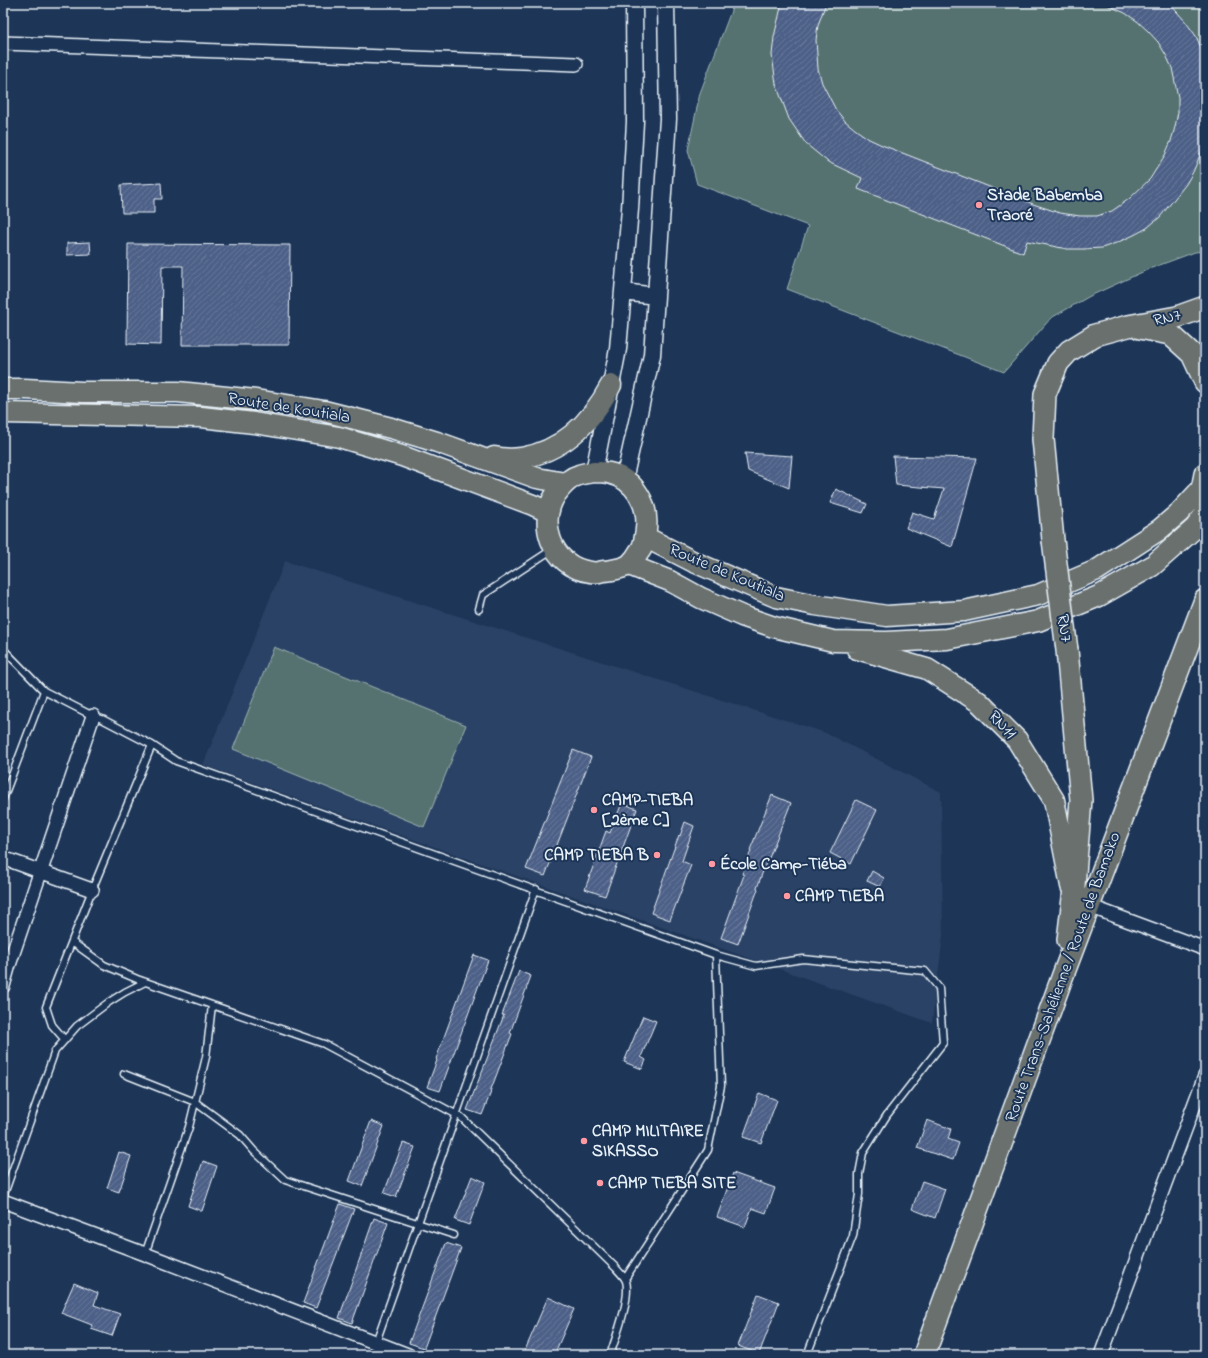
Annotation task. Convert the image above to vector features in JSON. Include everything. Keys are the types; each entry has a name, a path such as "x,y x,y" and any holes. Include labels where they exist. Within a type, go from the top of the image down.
{"highway":[{"name":"RN7","path":"1063,975 1081,902 1081,800 1067,650 1053,540 1043,439 1045,394 1058,363 1069,351 1095,335 1128,326 1177,317 1205,307"},
{"name":"RN7","path":"1128,326 1170,334 1192,354 1205,382"},
{"name":"Route Trans-Sahélienne / Route de Bamako","path":"1081,902 1205,600"},
{"name":"Route Trans-Sahélienne / Route de Bamako","path":"924,1355 1063,975"}],"main road":[{"path":"436,442 500,458 533,456 561,444 583,426 601,403 611,385"},
{"name":"Route de Koutiala","path":"3,389 82,392 178,392 256,400 324,411 391,428 436,442 537,478 565,483"},
{"name":"Route de Koutiala","path":"3,413 201,417 254,423 339,437 402,456 548,512"},
{"path":"594,472 610,473 624,480 636,490 644,504 647,520 645,537 641,550 629,565 608,571 591,572 575,568 561,557 554,548 546,527 548,512 554,495 565,483 579,475 594,472"},
{"name":"Route de Koutiala","path":"645,537 694,562 776,597 816,606 888,616 964,611 1038,595 1097,570 1160,530 1204,483"},
{"name":"RN11","path":"833,641 886,642 947,639 1038,622 1100,596 1152,566 1195,528 1205,514"},
{"name":"RN11","path":"629,565 670,582 701,598 742,616 774,627 833,641 927,669 980,702 1017,740 1054,800 1081,902"}],"street":[{"path":"594,472 618,349 623,292 636,122 634,3"},
{"path":"624,480 652,355 668,119 666,3"},
{"path":"3,43 576,64"},
{"path":"623,292 656,296"},
{"path":"3,986 6,967 41,872 93,716"},
{"path":"3,858 92,890"},
{"path":"1081,902 1205,949"},
{"path":"1101,1355 1205,1076"},
{"path":"3,1201 408,1355"}],"lane":[{"path":"479,609 484,595 554,548"},
{"path":"3,662 5,652"},
{"path":"5,652 44,691 152,745 176,761 536,889 716,955 756,966 803,959 924,971 939,988 943,1042 887,1115 863,1153 859,1174 859,1194 853,1236 807,1355"},
{"path":"3,799 44,691"},
{"path":"65,1040 52,1025 46,1007 92,890 152,745"},
{"path":"376,1342 536,889"},
{"path":"72,942 104,964 145,982 324,1044 461,1117 625,1279 627,1292 624,1308 610,1355"},
{"path":"625,1279 708,1150 721,1086 716,955"},
{"path":"3,1197 55,1051 77,1026 109,1002 145,982"},
{"path":"145,1254 189,1127 206,1057 212,1005"},
{"path":"124,1074 195,1102 240,1135 254,1151 285,1180 454,1236"}],"shaded area":[{"name":"École Camp-Tiéba","path":"285,561 826,733 941,792 943,936 932,1023 203,765"}],"green space":[{"name":"Stade Babemba Traoré","path":"734,3 1205,3 1205,251 1195,252 1149,269 1090,296 1051,318 1004,372 787,289 808,226 697,184 688,150 700,93"},
{"path":"274,647 466,725 424,827 233,749"}],"building":[{"path":"782,3 826,3 818,25 816,40 818,69 822,83 836,110 845,121 869,139 1033,204 1060,213 1080,216 1097,216 1112,211 1129,199 1150,179 1165,155 1171,141 1178,112 1178,97 1172,68 1158,42 1137,21 1125,13 1103,3 1169,3 1196,36 1205,57 1205,140 1201,153 1186,184 1160,217 1147,228 1102,248 1067,249 1027,241 1023,253 858,189 862,178 828,162 806,144 789,119 776,84 772,55 774,37"},
{"path":"161,183 162,199 154,199 154,213 122,213 121,185"},
{"path":"90,242 91,254 67,255 67,243"},
{"path":"128,244 290,245 289,345 182,345 183,266 162,266 161,345 127,344"},
{"path":"745,453 792,456 789,488 748,471"},
{"path":"893,456 977,458 952,547 906,528 912,512 934,519 944,489 896,485"},
{"path":"836,489 867,504 863,513 830,503"},
{"path":"573,750 591,757 545,876 526,869"},
{"path":"772,795 791,803 769,858 768,857 738,944 721,938 744,875 742,874 751,851 750,850"},
{"path":"856,800 877,810 851,864 830,853"},
{"path":"622,803 637,809 605,896 585,889 606,831 610,833"},
{"path":"685,822 694,826 682,861 691,865 670,920 651,913"},
{"path":"872,871 884,878 880,887 867,881"},
{"path":"474,955 488,960 440,1091 427,1087"},
{"path":"519,971 531,976 510,1033 512,1034 482,1115 467,1110 504,1015 502,1015"},
{"path":"643,1016 656,1021 641,1057 646,1060 642,1069 624,1062"},
{"path":"759,1093 777,1100 761,1143 743,1137"},
{"path":"927,1120 951,1129 948,1139 959,1143 953,1160 917,1148"},
{"path":"371,1121 384,1126 362,1186 349,1181"},
{"path":"403,1143 415,1147 396,1197 384,1193"},
{"path":"119,1152 131,1156 119,1192 107,1188"},
{"path":"203,1161 217,1166 202,1211 188,1206"},
{"path":"733,1173 775,1188 766,1213 752,1208 745,1227 717,1217"},
{"path":"472,1176 485,1182 469,1225 455,1220"},
{"path":"922,1181 945,1189 935,1218 912,1209"},
{"path":"340,1204 354,1209 316,1308 303,1303"},
{"path":"374,1218 388,1223 352,1323 339,1318"},
{"path":"446,1243 461,1248 424,1348 409,1343"},
{"path":"74,1283 98,1293 94,1305 120,1314 112,1336 91,1329 92,1325 61,1313"},
{"path":"758,1294 779,1302 759,1354 738,1346"},
{"path":"548,1297 574,1309 554,1355 523,1355"}],"place":[{"name":"Stade Babemba Traoré","path":"979,205"},
{"name":"CAMP-TIEBA [2ème C]","path":"594,810"},
{"name":"CAMP TIEBA B","path":"657,855"},
{"name":"École Camp-Tiéba","path":"712,864"},
{"name":"CAMP TIEBA","path":"787,896"},
{"name":"CAMP MILITAIRE SIKASSO","path":"584,1141"},
{"name":"CAMP TIEBA SITE","path":"600,1183"}]}
